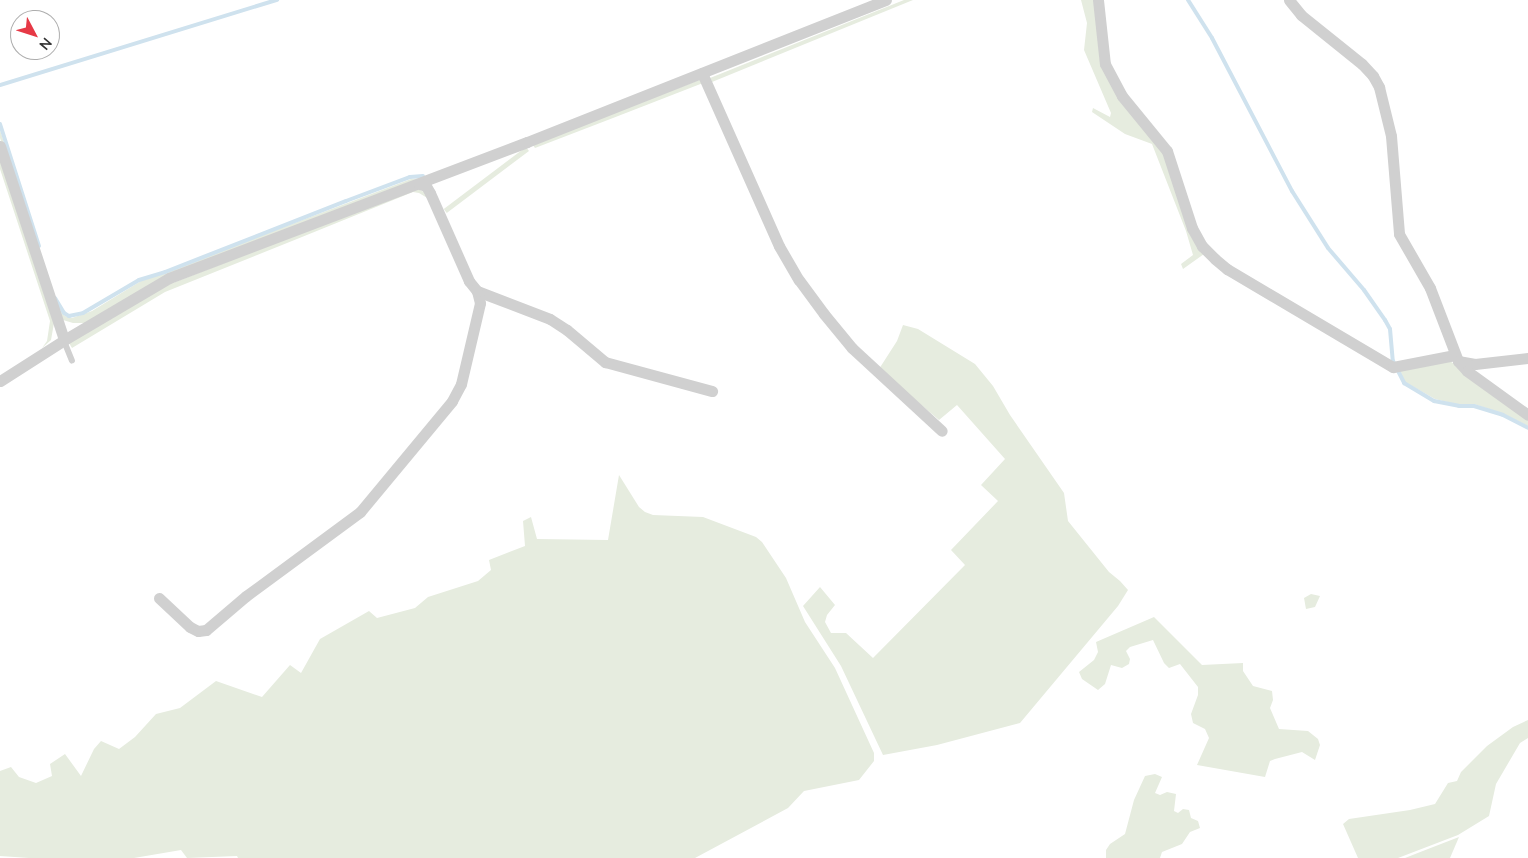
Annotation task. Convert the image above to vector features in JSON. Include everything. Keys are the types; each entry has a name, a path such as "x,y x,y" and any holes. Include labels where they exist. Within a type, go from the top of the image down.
{"street":[{"path":"0,381 64,340 169,278 419,184 429,178 886,0"},
{"path":"1098,0 1105,64 1126,102 1167,151 1192,228 1202,246 1227,269 1393,367 1456,358 1475,364 1528,358"},
{"path":"1289,0 1301,15 1362,64 1373,76 1379,88 1391,136 1399,234 1430,288 1456,358 1467,371 1528,415"},
{"path":"702,73 779,246 799,280 852,348 942,431"},
{"path":"0,146 64,340"},
{"path":"159,598 190,627 198,631 206,630 246,596 360,512 452,401 461,384 480,304 477,291 470,281 430,193 426,186 419,184"},
{"path":"477,291 550,319 567,330 605,362 712,391"}],"lane":[{"path":"64,340 72,360"}],"shaded area":[{"path":"904,0 913,0 712,82 710,78"},
{"path":"1081,0 1094,0 1100,59 1163,150 1204,254 1183,269 1181,264 1193,255 1186,231 1152,144 1125,134 1092,112 1093,108 1110,117 1111,113 1084,50 1087,23"},
{"path":"702,79 703,83 535,148 532,144"},
{"path":"0,130 59,309 65,316 72,318 92,311 141,281 411,179 423,178 168,276 85,323 73,323 63,320 43,271 0,138"},
{"path":"526,147 529,151 447,213 444,209"},
{"path":"0,156 54,323 51,340 42,348 47,341 50,321 0,169"},
{"path":"416,188 424,192 429,199 413,192 165,292 72,348 69,343 160,288"},
{"path":"903,325 918,329 975,364 993,386 1010,415 1064,493 1068,521 1109,572 1128,590 1118,606 1020,723 937,745 883,755 841,666 803,606 820,587 835,605 827,615 825,622 831,633 846,633 873,658 965,565 951,550 998,501 981,485 1005,459 957,405 939,420 879,369 897,341"},
{"path":"1450,361 1528,417 1528,426 1504,414 1474,404 1459,405 1435,399 1405,382 1398,369"},
{"path":"619,475 639,507 645,512 653,515 703,517 756,537 762,542 786,578 805,622 835,668 874,753 874,761 859,780 804,791 788,808 695,858 238,858 237,856 187,858 181,850 134,858 29,858 0,856 0,771 11,767 19,777 36,783 52,776 50,764 65,754 81,776 94,749 101,741 119,749 135,737 156,714 180,708 216,681 262,697 290,665 301,673 320,639 369,611 377,618 415,608 428,597 478,581 491,570 489,560 525,546 523,521 531,517 537,539 608,540"},
{"path":"1311,594 1320,596 1315,607 1306,609 1304,598"},
{"path":"1154,617 1202,665 1243,663 1243,671 1253,686 1272,691 1273,700 1270,708 1279,729 1308,731 1318,739 1320,745 1315,760 1302,752 1275,759 1270,761 1265,777 1197,765 1209,738 1205,729 1193,723 1191,714 1198,695 1198,687 1180,664 1169,668 1164,663 1153,640 1130,647 1126,651 1130,659 1129,664 1122,668 1111,665 1105,684 1098,690 1082,679 1079,672 1094,660 1098,652 1096,642"},
{"path":"1528,720 1528,738 1520,743 1496,784 1489,816 1458,835 1398,858 1358,858 1343,824 1349,819 1410,810 1435,804 1448,783 1457,781 1461,772 1487,746 1513,727"},
{"path":"1155,774 1162,777 1155,793 1160,795 1167,792 1176,794 1174,811 1178,813 1183,809 1189,810 1191,818 1198,821 1200,828 1190,832 1182,844 1162,852 1160,858 1106,858 1106,850 1110,844 1125,834 1134,800 1145,776"},
{"path":"1459,837 1450,858 1405,858 1428,849"}],"waterway":[{"path":"0,85 277,0"},
{"path":"1188,0 1212,38 1292,191 1328,248 1364,290 1385,320 1390,329 1393,361 1404,383 1434,401 1459,406 1474,406 1503,415 1528,428"},
{"path":"0,124 39,246"},
{"path":"55,298 64,313 69,316 83,313 139,280 165,272 410,177 423,176"}]}
